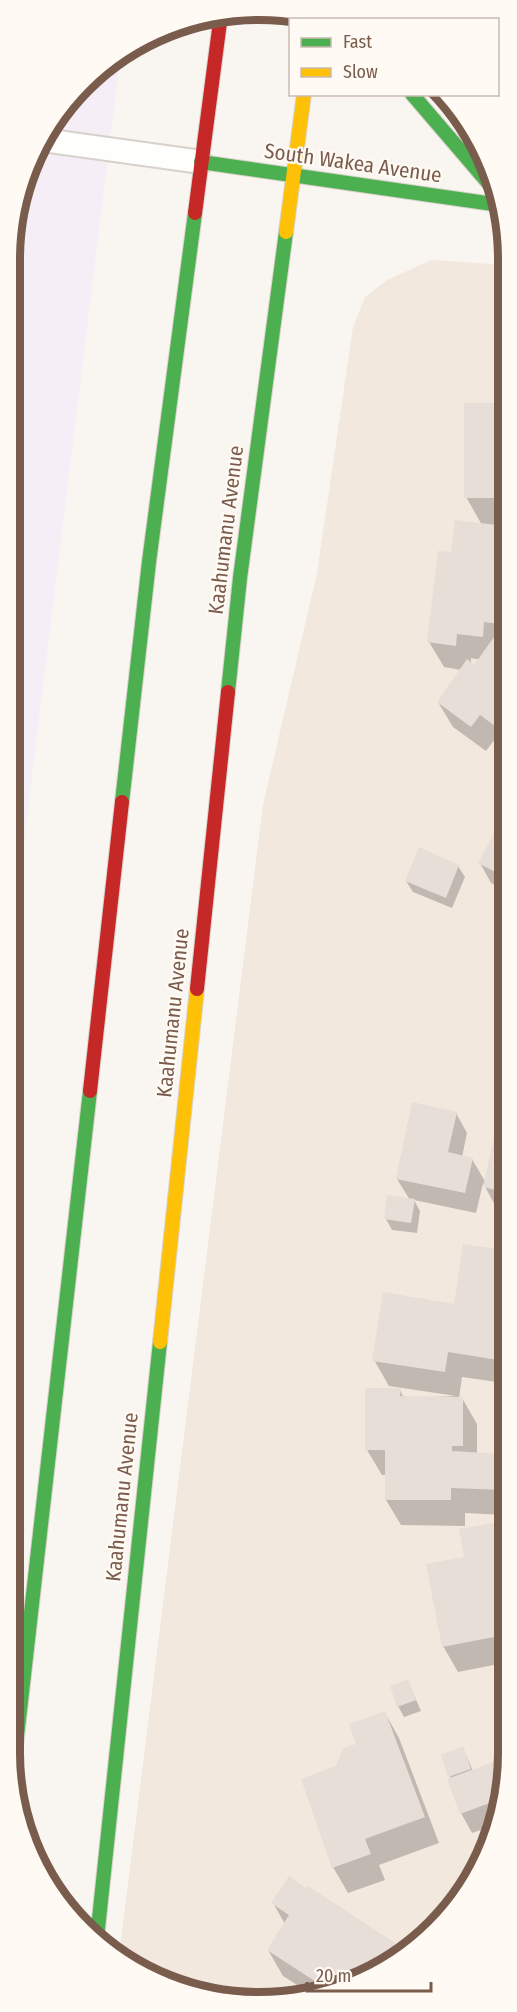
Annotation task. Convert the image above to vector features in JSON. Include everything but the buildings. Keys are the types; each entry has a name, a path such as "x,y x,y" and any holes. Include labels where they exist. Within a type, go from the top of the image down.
{"main road":[{"path":"20,1710 149,562 220,23"},
{"name":"Kaahumanu Avenue","path":"98,1930 240,578 304,96"},
{"path":"414,96 484,179"},
{"name":"South Wakea Avenue","path":"201,162 491,204"}],"lane":[{"path":"51,141 201,162"}],"shaded area":[{"path":"119,65 20,874 20,243 24,212 32,182 44,153 60,126 79,101"},
{"path":"432,260 498,264 497,1769 493,1800 485,1830 473,1859 448,1899 416,1933 378,1960 335,1980 290,1990 243,1992 212,1988 182,1980 153,1968 120,1948 263,805 317,573 353,327 365,297 387,280"}],"traffic: fast":[{"path":"414,96 483,177"},
{"path":"201,162 491,204"},
{"path":"122,802 149,562 195,213"},
{"path":"228,692 240,578 286,232"},
{"path":"20,1710 90,1091"},
{"path":"98,1930 160,1342"}],"traffic: slow":[{"path":"286,232 304,96"},
{"path":"160,1342 197,989"}],"traffic: jam":[{"path":"195,213 220,23"},
{"path":"197,989 228,692"},
{"path":"90,1091 122,802"}]}
